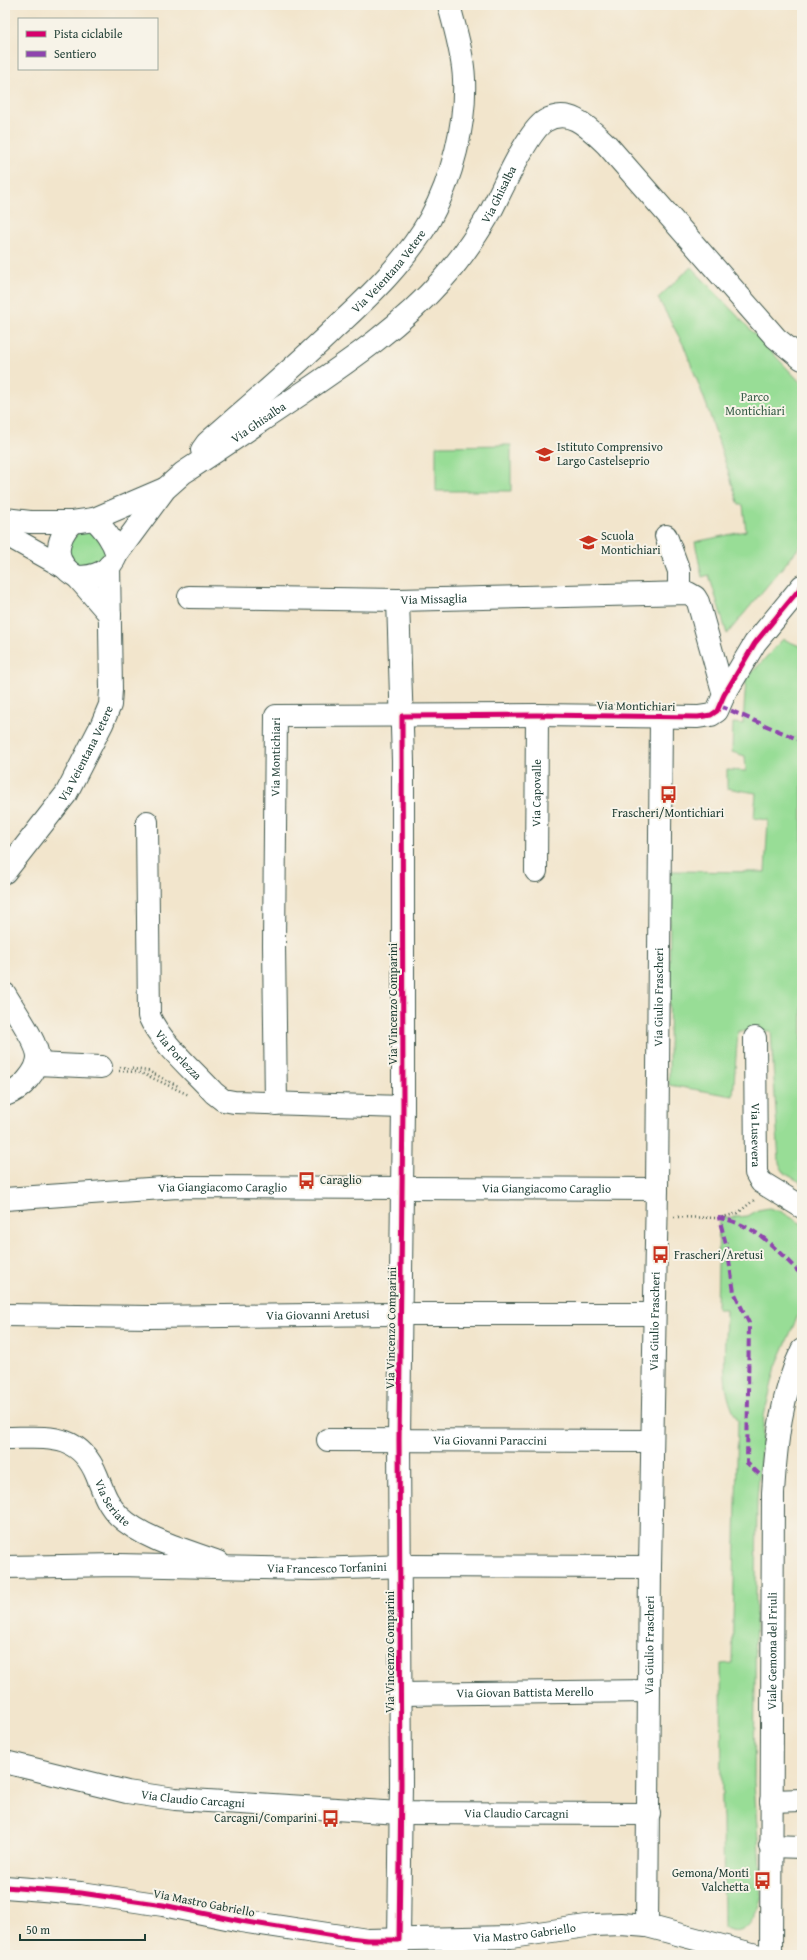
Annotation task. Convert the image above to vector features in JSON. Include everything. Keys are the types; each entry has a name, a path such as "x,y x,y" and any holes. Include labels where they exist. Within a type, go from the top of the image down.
{"street":[{"name":"Via Veientana Vetere","path":"183,473 207,443 318,345 380,285 400,262 430,218 447,178 455,151 463,113 463,67 449,5"},
{"name":"Via Ghisalba","path":"113,560 165,489 183,473 344,364 421,301 450,271 473,240 490,212 531,134 544,121 560,116 579,120 607,145 776,338 802,360"},
{"name":"Via Ghisalba","path":"94,519 165,489"},
{"path":"5,519 30,522 72,522 94,519 107,531 114,543 113,560 103,573 94,576 69,571 5,534"},
{"path":"72,522 60,538 59,556 69,571 110,615"},
{"path":"666,536 678,566 679,592 689,593 696,599 724,695"},
{"name":"Via Veientana Vetere","path":"5,872 66,794 102,724 110,705 110,615 113,560"},
{"name":"Via Montichiari","path":"276,1104 274,945 276,716 538,715 698,717 713,714 717,711 724,695 755,643 802,586"},
{"name":"Via Missaglia","path":"189,598 398,600 679,592"},
{"name":"Via Vincenzo Comparini","path":"398,600 402,716 403,1107 399,1440 400,1813 398,1947"},
{"name":"Via Capovalle","path":"536,871 538,715"},
{"name":"Via Giulio Frascheri","path":"648,1926 650,1567 657,1189 661,717"},
{"name":"Via Porlezza","path":"147,822 149,1016 166,1041 214,1093 223,1100 276,1104 403,1107"},
{"path":"5,994 38,1053 35,1070 22,1086 5,1095"},
{"name":"Via Lusevera","path":"755,1038 756,1173 761,1182 769,1188 802,1207"},
{"path":"37,1064 101,1066"},
{"name":"Via Giangiacomo Caraglio","path":"5,1199 177,1187 657,1189"},
{"name":"Via Giovanni Aretusi","path":"5,1315 150,1317 401,1314 654,1314"},
{"name":"Viale Gemona del Friuli","path":"771,1955 770,1846 773,1500 775,1466 783,1411 790,1383 802,1350"},
{"name":"Via Seriate","path":"5,1438 53,1438 72,1444 83,1452 91,1462 109,1505 126,1522 146,1534 234,1567"},
{"name":"Via Giovanni Paraccini","path":"328,1440 652,1440"},
{"name":"Via Francesco Torfanini","path":"5,1567 118,1565 312,1570 399,1567 650,1567"},
{"name":"Via Giovan Battista Merello","path":"400,1694 649,1691"},
{"name":"Via Claudio Carcagni","path":"5,1762 80,1782 156,1797 400,1813 649,1814"},
{"path":"771,1801 802,1800"},
{"path":"770,1846 802,1847"},
{"name":"Via Mastro Gabriello","path":"5,1887 80,1893 163,1905 241,1921 340,1937 372,1940 398,1947 512,1936 603,1924 648,1926 756,1955"}],"path":[{"path":"101,1066 137,1068 148,1071 196,1097 182,1093 137,1072 108,1070 101,1066"},
{"path":"656,1216 719,1218 738,1213 769,1188"}],"green space":[{"name":"Parco Montichiari","path":"691,267 802,384 802,544 727,634 709,575 702,577 695,542 746,531 743,505 739,505 707,406 684,346 658,298"},
{"path":"511,445 511,491 436,491 436,446"},
{"path":"91,530 108,550 103,563 76,568 66,548 78,532"},
{"path":"783,639 802,647 802,1183 784,1173 779,1163 771,1031 738,1031 733,1096 669,1085 670,871 765,872 768,820 754,818 756,793 727,788 727,770 746,771 745,756 732,752 733,723 743,724 746,679"},
{"path":"769,1208 780,1211 802,1224 802,1306 776,1366 764,1416 757,1501 754,1783 762,1895 750,1924 739,1931 732,1931 724,1928 721,1664 732,1663 738,1420 732,1408 725,1381 724,1366 726,1309 717,1309 719,1218 748,1216 758,1210"}],"marked path":[{"path":"720,706 802,741"},
{"path":"759,1474 747,1463 749,1323 734,1292 727,1248 719,1218 733,1221 755,1232 774,1247 802,1275"}],"cycle path":[{"path":"5,1887 81,1893 163,1905 241,1921 340,1937 367,1940 399,1940 401,1783 399,1440 403,1107 402,716 537,715 698,717 711,715 717,711 724,695 755,643 802,586"}],"place":[{"name":"Istituto Comprensivo Largo Castelseprio","path":"544,454"},
{"name":"Scuola Montichiari","path":"588,543"},
{"name":"Frascheri/Montichiari","path":"668,794"},
{"name":"Caraglio","path":"307,1180"},
{"name":"Frascheri/Aretusi","path":"661,1255"},
{"name":"Carcagni/Comparini","path":"330,1818"},
{"name":"Gemona/Monti Valchetta","path":"762,1880"}]}
